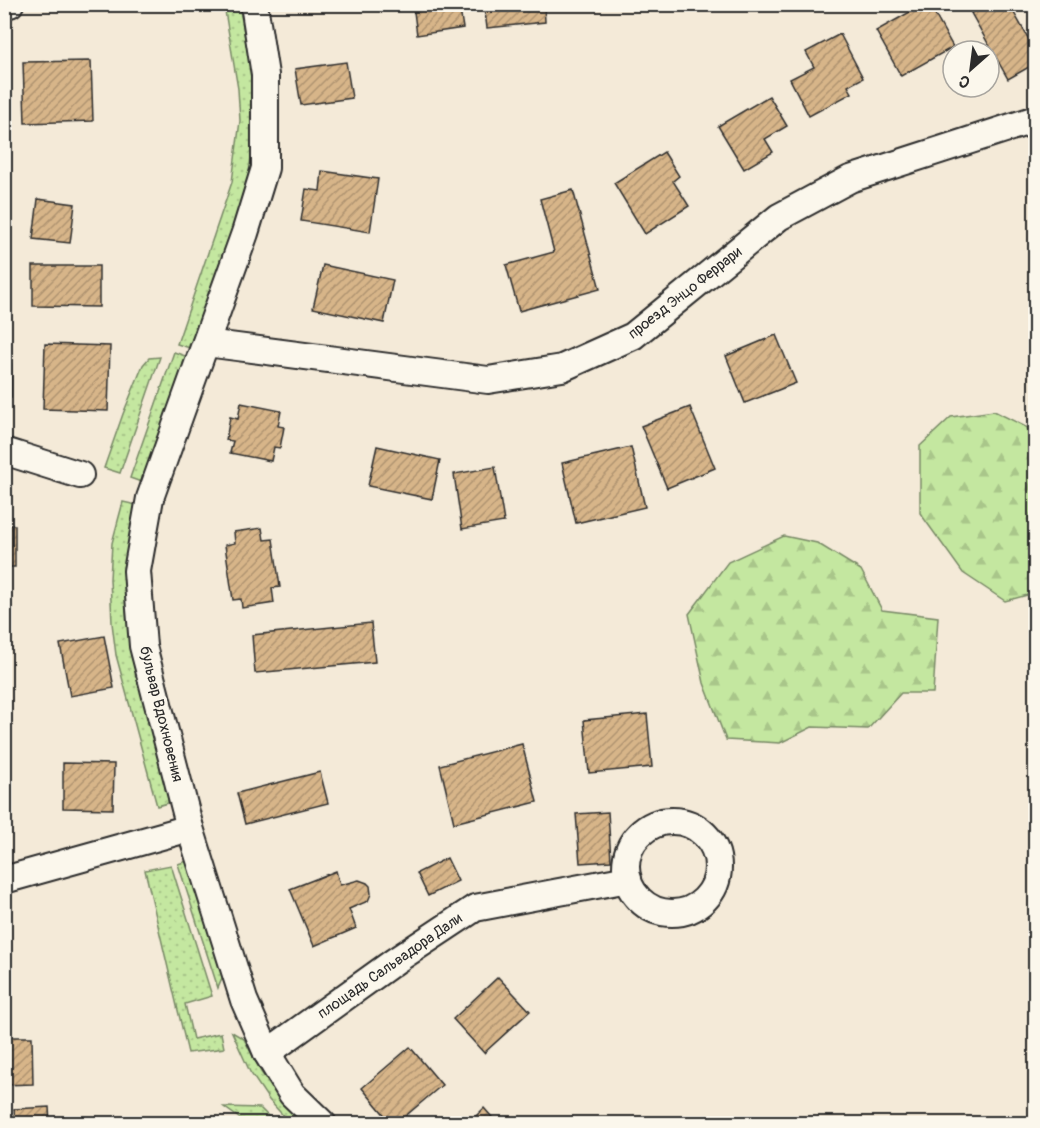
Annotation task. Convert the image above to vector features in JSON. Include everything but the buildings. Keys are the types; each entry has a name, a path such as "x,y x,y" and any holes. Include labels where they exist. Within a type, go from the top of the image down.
{"street":[{"path":"4,5 10,4"},
{"name":"бульвар Вдохновения","path":"254,4 265,75 265,168 245,233 150,498 137,571 143,646 190,828 244,1000 267,1053 292,1094 323,1124"},
{"name":"проезд Энцо Феррари","path":"206,343 488,380 562,368 633,336 779,217 850,179 1035,119"},
{"path":"4,451 80,475"},
{"path":"4,879 190,828"},
{"name":"площадь Сальвадора Дали","path":"267,1053 395,961 475,908 628,879"}],"green space":[{"path":"224,5 239,5 252,75 253,140 244,199 190,348 177,344 232,182 240,121 238,89"},
{"path":"174,352 188,357 144,483 130,478"},
{"path":"160,357 120,473 104,468 143,365 149,358"},
{"path":"994,411 1028,428 1035,449 1035,593 1005,601 963,573 920,513 920,446 951,417"},
{"path":"123,502 137,505 169,790 168,803 157,806 116,655 112,623 110,579 112,543"},
{"path":"784,536 817,543 861,570 882,610 938,617 933,693 901,693 868,729 812,727 780,743 726,740 704,683 689,614 728,562"},
{"path":"187,861 224,974 218,988 178,864"},
{"path":"171,865 212,996 185,1004 193,1039 221,1033 224,1048 188,1053 145,870"},
{"path":"232,1032 244,1039 261,1072 277,1095 306,1123 290,1123 269,1100 250,1072"},
{"path":"224,1107 260,1108 275,1123 246,1123"}]}
